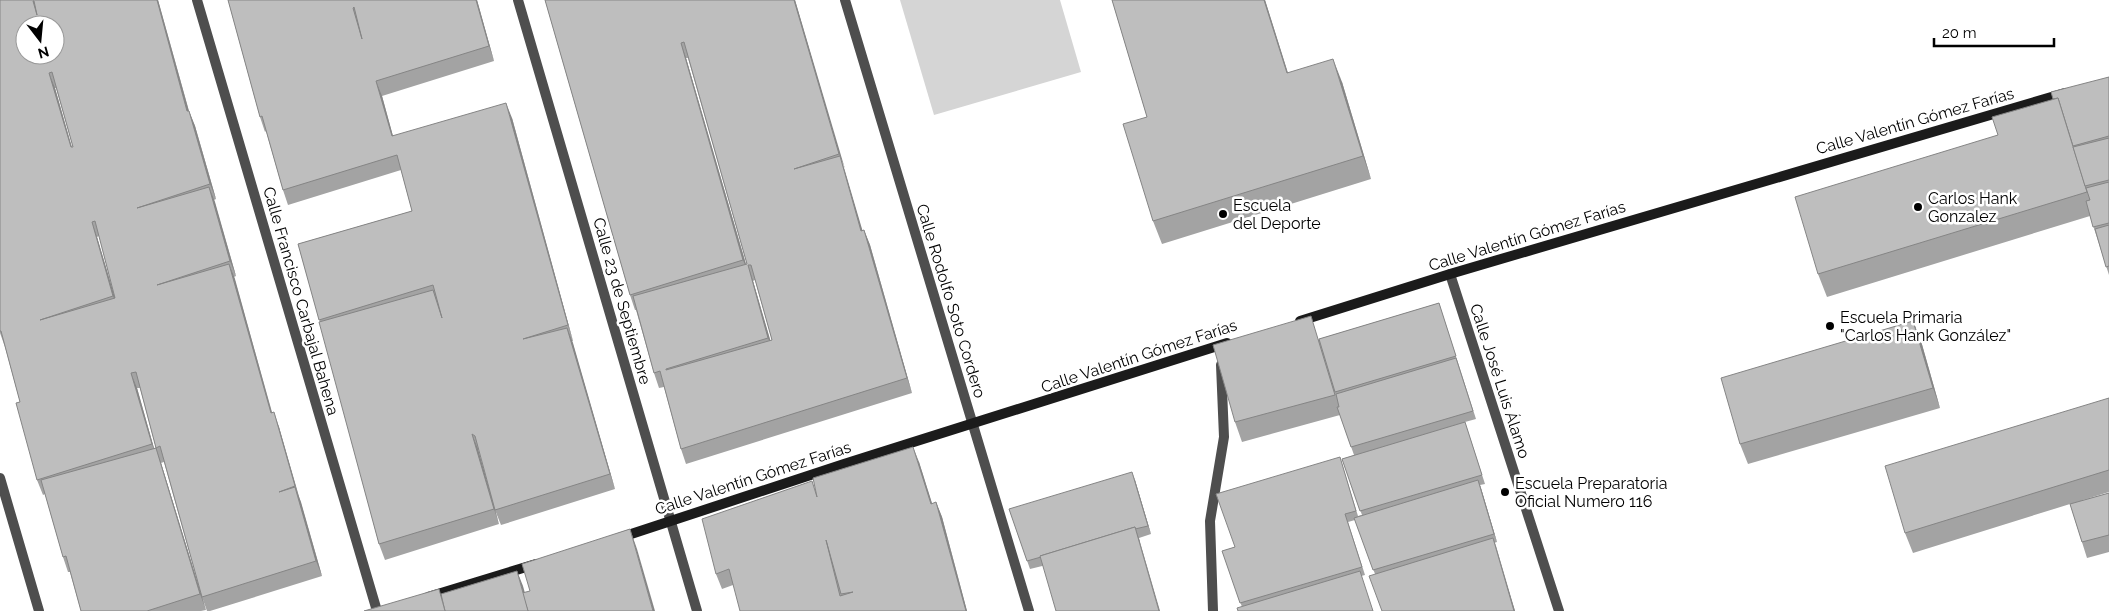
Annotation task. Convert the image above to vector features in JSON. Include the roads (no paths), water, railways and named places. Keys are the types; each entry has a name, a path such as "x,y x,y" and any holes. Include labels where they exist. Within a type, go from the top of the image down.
{"main road":[{"name":"Calle Valentín Gómez Farías","path":"1291,323 1450,274 2073,90"},
{"name":"Calle Valentín Gómez Farías","path":"609,541 835,467 1235,341"},
{"path":"421,599 545,561"}],"street":[{"name":"Calle Francisco Carbajal Bahena","path":"197,0 377,611"},
{"name":"Calle 23 de Septiembre","path":"518,0 697,611"},
{"name":"Calle Rodolfo Soto Cordero","path":"845,0 1028,611"},
{"name":"Calle José Luis Álamo","path":"1450,274 1559,611"},
{"path":"1213,611 1210,521 1224,437 1221,365 1235,341"},
{"path":"0,478 39,611"}],"place":[{"name":"Carlos Hank Gonzalez","path":"1918,207"},
{"name":"Escuela del Deporte","path":"1223,214"},
{"name":"Escuela Primaria \"Carlos Hank González\"","path":"1830,326"},
{"name":"Escuela Preparatoria Oficial Numero 116","path":"1505,492"}]}
